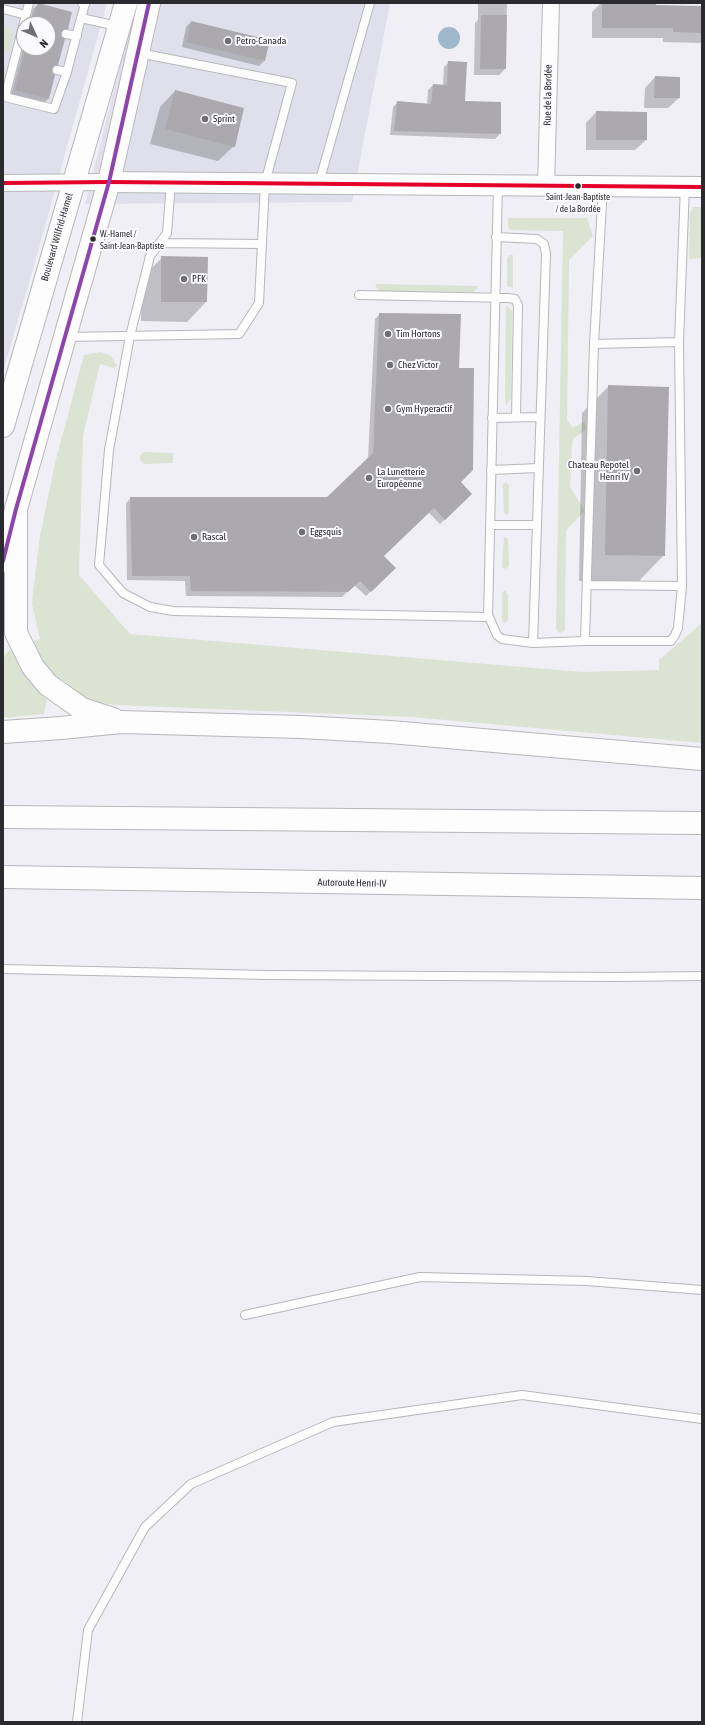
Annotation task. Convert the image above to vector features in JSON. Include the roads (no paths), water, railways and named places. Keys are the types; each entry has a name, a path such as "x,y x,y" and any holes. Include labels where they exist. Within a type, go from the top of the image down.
{"main road":[{"name":"Boulevard Wilfrid-Hamel","path":"3,426 126,3"},
{"path":"3,561 16,509 110,182 149,3"},
{"path":"16,509 16,633 33,666 48,685 82,710 122,722"},
{"path":"3,732 122,722 301,727 390,732 702,759"},
{"path":"3,817 702,823"},
{"name":"Autoroute Henri-IV","path":"3,877 702,888"}],"street":[{"name":"Rue de la Bordée","path":"546,186 551,3"},
{"path":"3,183 171,182 498,186 693,186"}],"lane":[{"path":"27,16 29,3"},
{"path":"19,56 18,61 6,78 5,97 54,109 67,72 82,18 85,4 82,3"},
{"path":"319,184 370,3"},
{"path":"3,9 16,16"},
{"path":"82,18 119,27"},
{"path":"66,34 77,36"},
{"path":"65,337 238,334 259,303 265,183 292,83 138,53"},
{"path":"57,70 67,72"},
{"path":"171,182 167,233 150,256 130,336 108,450 99,565 123,593 150,607 173,611 489,617"},
{"path":"498,186 489,617 497,635 502,639 532,642 670,641 678,628 682,586 680,342 693,186"},
{"path":"585,641 594,344 603,186"},
{"path":"496,237 537,239 544,244 546,254 532,642"},
{"path":"160,243 262,244"},
{"path":"359,296 515,299 518,305 516,417"},
{"path":"594,344 680,342"},
{"path":"492,418 540,416"},
{"path":"491,470 538,468"},
{"path":"490,525 537,525"},
{"path":"587,585 682,586"},
{"path":"3,970 276,975 616,977 702,976"},
{"path":"245,1315 420,1277 587,1281 702,1290"},
{"path":"77,1722 88,1630 145,1527 191,1484 333,1422 522,1395 702,1419"}],"water":[{"path":"449,27 457,30 460,38 457,46 449,49 441,46 438,38 441,30"}],"place":[{"name":"Petro-Canada","path":"228,41"},
{"name":"Sprint","path":"205,119"},
{"name":"Saint-Jean-Baptiste / de la Bordée","path":"578,186"},
{"name":"W.-Hamel / Saint-Jean-Baptiste","path":"93,239"},
{"name":"PFK","path":"184,279"},
{"name":"Tim Hortons","path":"388,334"},
{"name":"Chez Victor","path":"390,365"},
{"name":"Gym Hyperactif","path":"388,409"},
{"name":"Chateau Repotel Henri IV","path":"637,471"},
{"name":"La Lunetterie Européenne","path":"369,478"},
{"name":"Eggsquis","path":"302,532"},
{"name":"Rascal","path":"194,537"}]}
